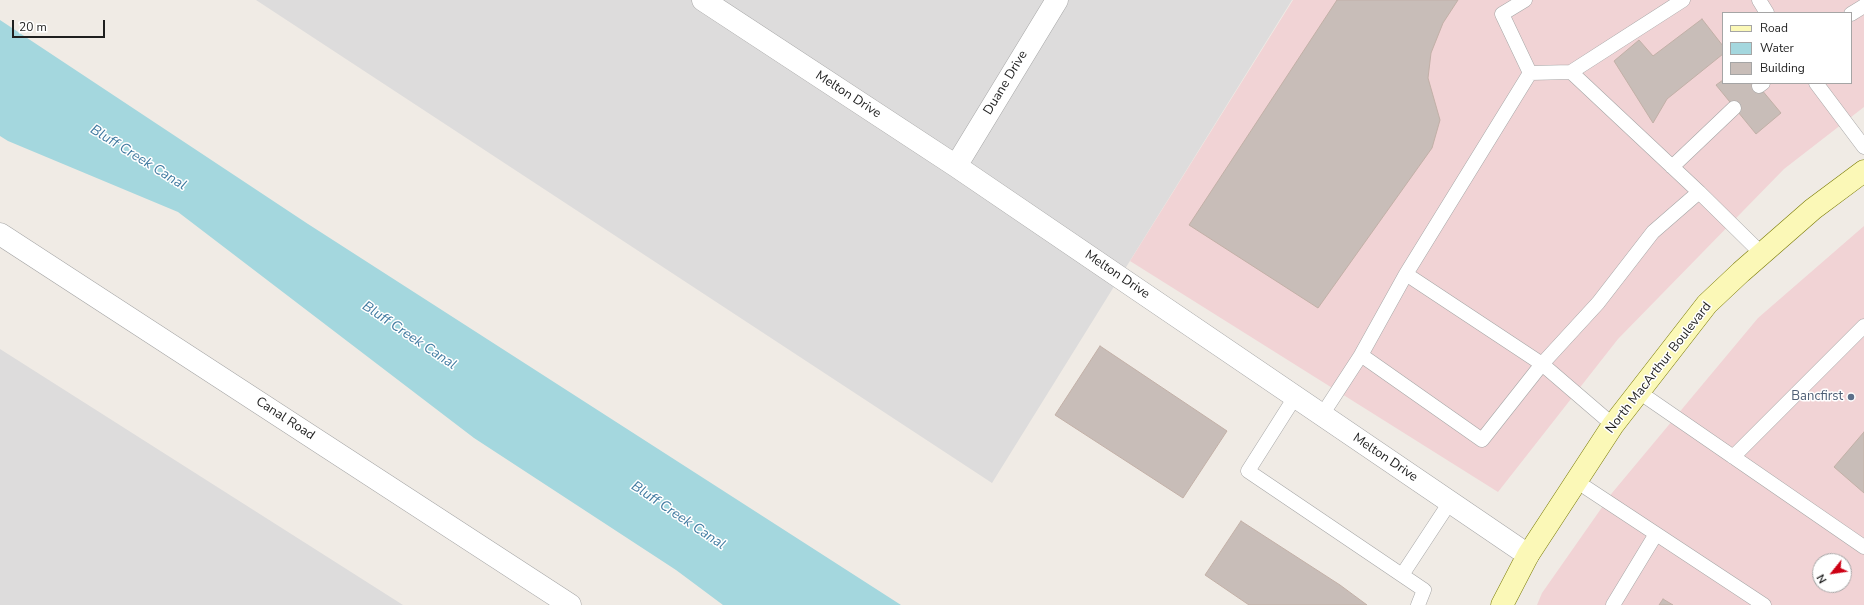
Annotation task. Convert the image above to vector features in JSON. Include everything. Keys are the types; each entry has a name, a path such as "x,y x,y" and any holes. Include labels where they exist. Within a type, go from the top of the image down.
{"main road":[{"name":"North MacArthur Boulevard","path":"1502,605 1528,555 1613,425 1707,304 1813,209 1864,171"}],"street":[{"name":"Melton Drive","path":"703,0 956,166 1528,555"},
{"name":"Duane Drive","path":"956,166 1057,0"},
{"name":"Canal Road","path":"0,234 570,605"}],"lane":[{"path":"1525,0 1502,14 1530,73"},
{"path":"1530,73 1571,72 1683,0"},
{"path":"1759,0 1766,12"},
{"path":"1852,13 1864,6"},
{"path":"1571,72 1699,192 1762,254"},
{"path":"1322,415 1360,355 1406,274 1530,73"},
{"path":"1817,84 1864,147"},
{"path":"1672,167 1734,108"},
{"path":"1360,355 1482,440 1542,364 1598,303 1654,232 1699,192"},
{"path":"1406,274 1542,364 1613,425"},
{"path":"1733,457 1864,326"},
{"path":"1638,392 1864,547"},
{"path":"1295,396 1248,470 1424,590 1418,605"},
{"path":"1576,482 1764,605"},
{"path":"1402,575 1450,502"},
{"path":"1612,605 1656,534"}],"shaded area":[{"path":"256,0 1292,0 992,483"},
{"path":"1293,0 1861,0 1864,5 1864,107 1784,169 1618,339 1498,492 1130,261"},
{"path":"1864,226 1864,605 1537,605 1542,593 1612,493 1758,318"},
{"path":"0,349 403,605 0,605"}],"water":[{"name":"Bluff Creek Canal","path":"0,20 308,224 901,605 723,605 676,570 474,438 178,212 8,141 0,136"}],"building":[{"path":"1337,0 1458,0 1443,23 1431,53 1428,78 1440,120 1432,148 1318,308 1189,225"},
{"path":"1702,19 1722,45 1722,55 1667,99 1653,123 1614,61 1639,40 1653,56"},
{"path":"1722,81 1722,84 1757,84 1781,113 1756,134 1716,85"},
{"path":"1100,346 1227,431 1183,498 1055,415"},
{"path":"1864,432 1864,493 1834,467"},
{"path":"1241,521 1340,585 1367,605 1249,605 1205,575"},
{"path":"1663,599 1673,605 1659,605"}],"place":[{"name":"Bancfirst","path":"1851,397"}]}
